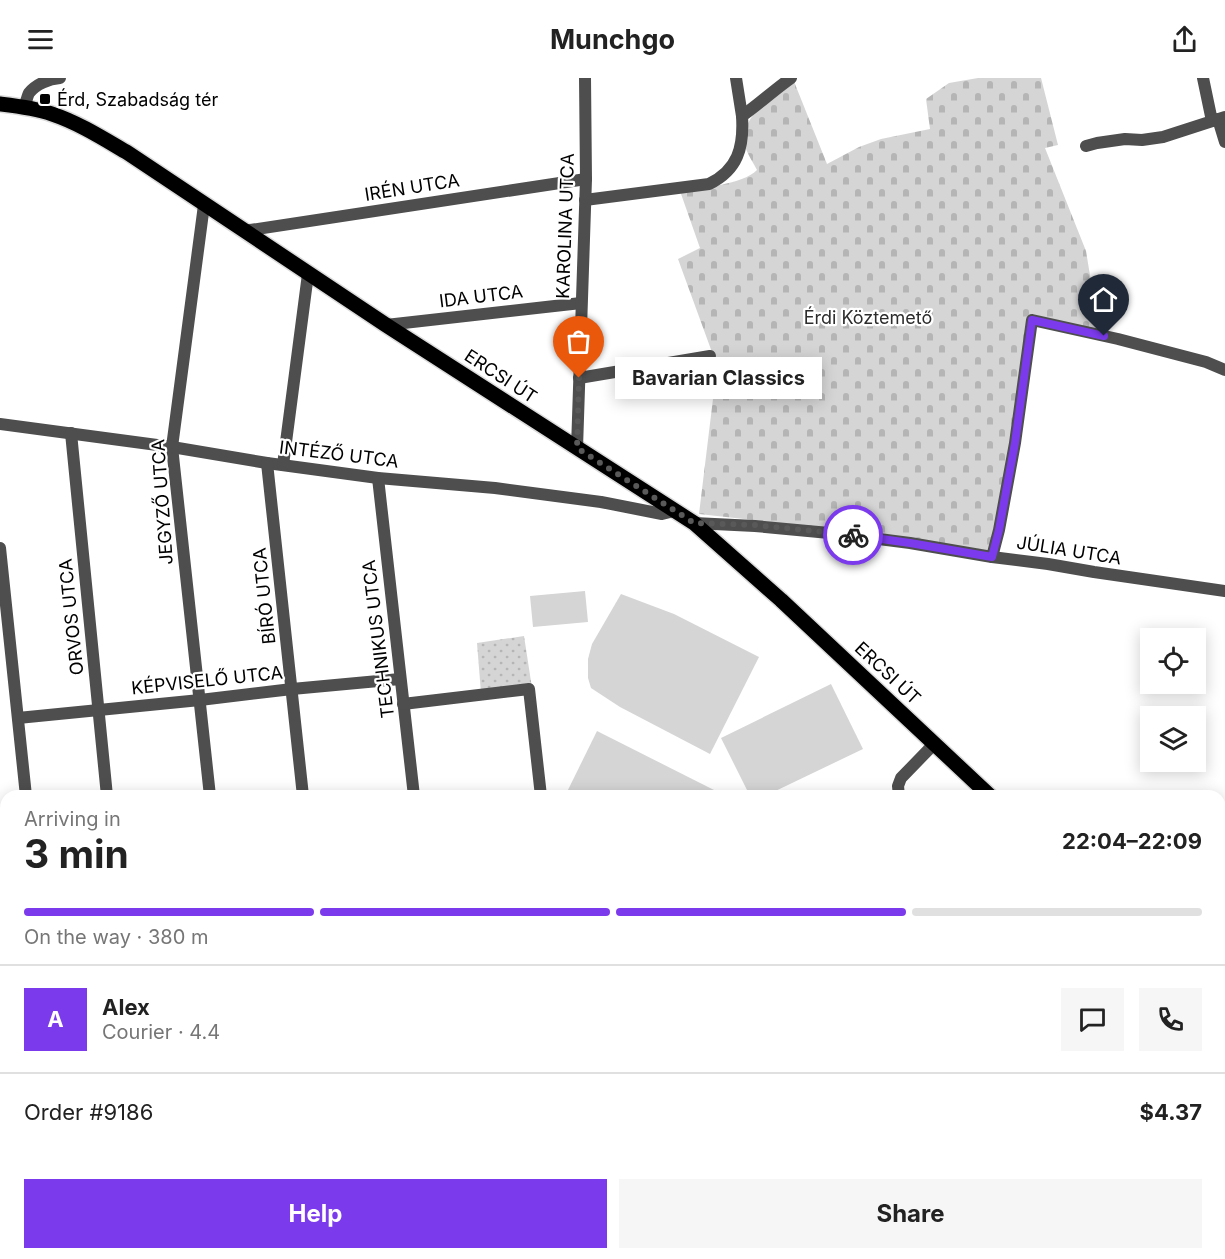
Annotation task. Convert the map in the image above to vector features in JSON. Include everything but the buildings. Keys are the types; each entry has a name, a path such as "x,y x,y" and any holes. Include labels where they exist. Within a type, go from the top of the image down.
{"main road":[{"name":"ERCSI ÚT","path":"0,104 60,117 128,153 386,325 694,523 781,600 984,790"}],"street":[{"path":"24,108 29,93 43,82 60,78"},
{"name":"KAROLINA UTCA","path":"577,448 586,179 585,78"},
{"path":"585,200 709,184 720,179 735,161 741,147 742,116 736,78"},
{"path":"742,116 791,78"},
{"path":"1203,78 1219,119 1225,142"},
{"path":"1086,146 1125,139 1153,139 1219,119"},
{"name":"IRÉN UTCA","path":"244,231 586,179"},
{"name":"JEGYZŐ UTCA","path":"204,205 172,447 209,790"},
{"path":"283,465 308,274"},
{"name":"IDA UTCA","path":"386,325 581,303"},
{"path":"992,557 1015,443 1032,320 1118,339 1206,362 1225,370"},
{"path":"579,378 710,356"},
{"name":"INTÉZŐ UTCA","path":"0,424 378,478 495,488 601,502 662,514 674,511"},
{"name":"ORVOS UTCA","path":"71,433 106,790"},
{"name":"BÍRÓ UTCA","path":"267,463 302,790"},
{"name":"TECHNIKUS UTCA","path":"378,478 413,790"},
{"name":"JÚLIA UTCA","path":"694,523 754,525 840,534 1225,591"},
{"path":"0,555 25,790"},
{"name":"KÉPVISELŐ UTCA","path":"18,718 200,700 292,688 400,679"},
{"path":"403,704 530,689 540,790"},
{"path":"898,790 901,778 935,743"}],"green space":[{"name":"Érdi Köztemető","path":"978,78 1041,78 1058,145 1045,148 1086,251 1099,330 1030,317 1015,429 991,553 851,531 699,514 717,366 678,259 700,248 680,191 732,182 757,170 746,149 744,138 746,127 758,109 793,79 827,164 859,147 881,139 930,129 926,99 949,83"},
{"path":"585,591 588,622 533,627 530,596"},
{"path":"621,594 674,614 759,657 710,754 620,707 591,688 588,678 588,659 592,644"},
{"path":"524,636 532,688 481,693 477,643"},
{"path":"831,684 863,749 778,790 747,790 721,738"},
{"path":"597,731 714,790 568,790"}],"way so far":[{"path":"579,378 577,448 694,523 754,525 853,535"}],"place":[{"name":"Érd, Szabadság tér","path":"45,99"},
{"name":"Bavarian Classics","path":"579,378"}],"route":[{"path":"853,535 992,557 1015,443 1032,320 1104,336"}]}
